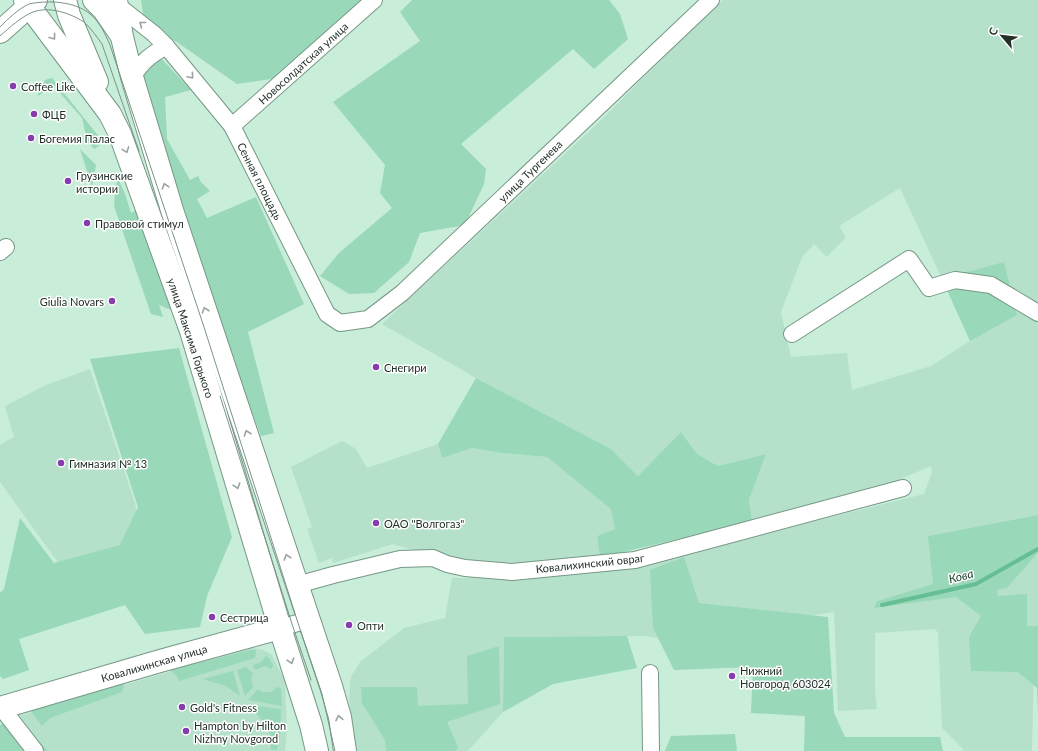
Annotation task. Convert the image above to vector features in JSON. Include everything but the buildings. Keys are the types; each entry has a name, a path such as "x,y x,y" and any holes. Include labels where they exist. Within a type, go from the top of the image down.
{"main road":[{"path":"65,0 68,15 110,114"},
{"name":"улица Максима Горького","path":"94,0 104,10 122,37"},
{"path":"0,32 30,2"},
{"name":"улица Максима Горького","path":"30,2 110,114 120,134 191,331 280,628 311,725 317,751"},
{"name":"улица Максима Горького","path":"116,2 122,37 132,76 172,210 331,686 340,717 344,751"},
{"name":"Ковалихинская улица","path":"0,707 280,628"}],"street":[{"name":"Новосолдатская улица","path":"232,126 374,0"},
{"name":"улица Тургенева","path":"340,323 368,319 402,293 711,0"},
{"name":"Сенная площадь","path":"116,2 166,46 232,126 327,314 340,323"},
{"path":"132,76 141,63 166,46"},
{"path":"792,334 908,259 929,288 955,280 991,285 1038,313"},
{"name":"Ковалихинский овраг","path":"297,585 400,559 433,558 447,564 465,568 512,572 635,560 903,488"},
{"name":"Ковалихинская улица","path":"280,628 308,620"},
{"path":"650,673 651,751"},
{"path":"0,707 35,751"}],"shaded area":[{"path":"141,0 365,0 278,78 237,84 177,42 145,26"},
{"path":"412,0 609,0 620,14 628,39 594,69 573,49 461,144 486,169 484,184 465,225 420,233 409,262 374,293 349,294 320,276 339,253 392,208 380,193 385,165 333,102 420,41 400,12"},
{"path":"723,0 1038,0 1038,515 929,536 933,584 877,601 1007,588 1038,553 1038,664 1034,666 1032,751 963,751 963,749 942,728 938,632 934,629 875,633 875,691 877,709 838,711 834,612 660,638 643,636 504,637 503,712 468,751 356,751 349,698 351,677 360,662 404,628 445,618 452,578 484,578 635,566 924,494 932,472 931,466 874,490 752,521 749,500 766,454 718,466 697,454 681,432 638,476 611,449 476,378 382,324 597,124","holes":["900,188 942,279 1017,314 970,341 931,366 852,390 847,353 791,357 781,312 802,257 814,244 827,257 846,237 839,226"]},
{"path":"158,55 191,90 165,97 167,139 190,180 198,176 201,182 210,191 197,199 207,218 256,197 304,304 248,332 274,433 261,436 186,233 137,64"},
{"path":"52,78 100,138 99,146 94,149 87,140 82,118 52,84 38,96 38,92 45,80"},
{"path":"80,149 96,165 92,187"},
{"path":"117,176 131,213 142,207 178,313 159,305 163,317 151,314 114,206"},
{"path":"1004,262 1017,315 970,341 942,279"},
{"path":"179,348 232,537 207,596 200,627 145,634 125,605 19,639 29,670 3,679 0,676 0,593 4,589 20,518 54,563 120,545 138,507 90,359"},
{"name":"Гимназия № 13","path":"90,369 135,503 141,537 62,568 0,482 0,445 14,437 5,406 46,385"},
{"path":"476,378 611,449 638,476 681,432 697,454 718,466 766,454 749,500 752,521 600,558 597,536 615,529 611,509 547,457 502,453 472,448 442,458 438,444"},
{"path":"342,441 356,449 367,468 438,444 442,458 472,448 502,453 547,457 612,509 615,529 597,536 600,558 503,567 434,556 393,544 333,563 332,558 319,563 307,529 312,527 291,467"},
{"path":"1038,515 1038,553 1007,588 997,590 998,596 1027,594 1027,626 1038,626 1038,714 1037,688 1018,672 971,671 969,637 981,616 956,597 874,608 877,601 933,584 928,536"},
{"path":"684,557 699,603 828,617 834,713 845,737 940,737 943,751 804,751 805,716 751,713 753,667 674,670 653,628 650,570"},
{"path":"627,636 637,668 553,684 503,712 504,637"},
{"path":"499,646 500,704 447,722 458,747 456,751 386,751 385,740 362,703 361,687 417,687 418,706 468,704 467,656"},
{"path":"251,648 260,649 271,654 285,681 287,731 285,751 48,751 18,716"},
{"path":"256,650 255,658 179,681 176,675 169,670"},
{"path":"266,656 273,665 271,669 265,666 256,670 252,666 261,662"},
{"path":"246,667 253,673 251,680 254,686 245,696 237,670"},
{"path":"233,671 240,696 226,686 203,679"},
{"path":"121,683 124,685 122,692 50,718 42,726 28,707"},
{"path":"276,687 281,688 282,706 248,700 258,689 262,692 272,692"},
{"path":"249,705 281,709 280,736 277,750 271,749 268,730"},
{"path":"18,716 48,751 0,751 0,725"},
{"path":"735,734 737,751 665,751 671,736"}],"waterway":[{"name":"Кова","path":"882,605 976,584 1038,549"}],"tram line":[{"path":"0,27 17,11 29,4 52,2 69,4 84,10 94,17 104,32 110,45 204,327 322,694 335,751"},
{"path":"0,36 24,17 39,10 59,11 84,22 102,44 139,151"},
{"path":"220,396 311,680"}],"place":[{"name":"Coffee Like","path":"13,86"},
{"name":"ФЦБ","path":"34,114"},
{"name":"Богемия Палас","path":"31,138"},
{"name":"Грузинские истории","path":"68,181"},
{"name":"Правовой стимул","path":"87,223"},
{"name":"Giulia Novars","path":"112,301"},
{"name":"Снегири","path":"376,367"},
{"name":"Гимназия № 13","path":"61,463"},
{"name":"ОАО \"Волгогаз\"","path":"376,523"},
{"name":"Сестрица","path":"212,617"},
{"name":"Опти","path":"349,625"},
{"name":"Нижний Новгород 603024","path":"732,676"},
{"name":"Gold's Fitness","path":"182,707"},
{"name":"Hampton by Hilton Nizhny Novgorod","path":"186,731"}]}
